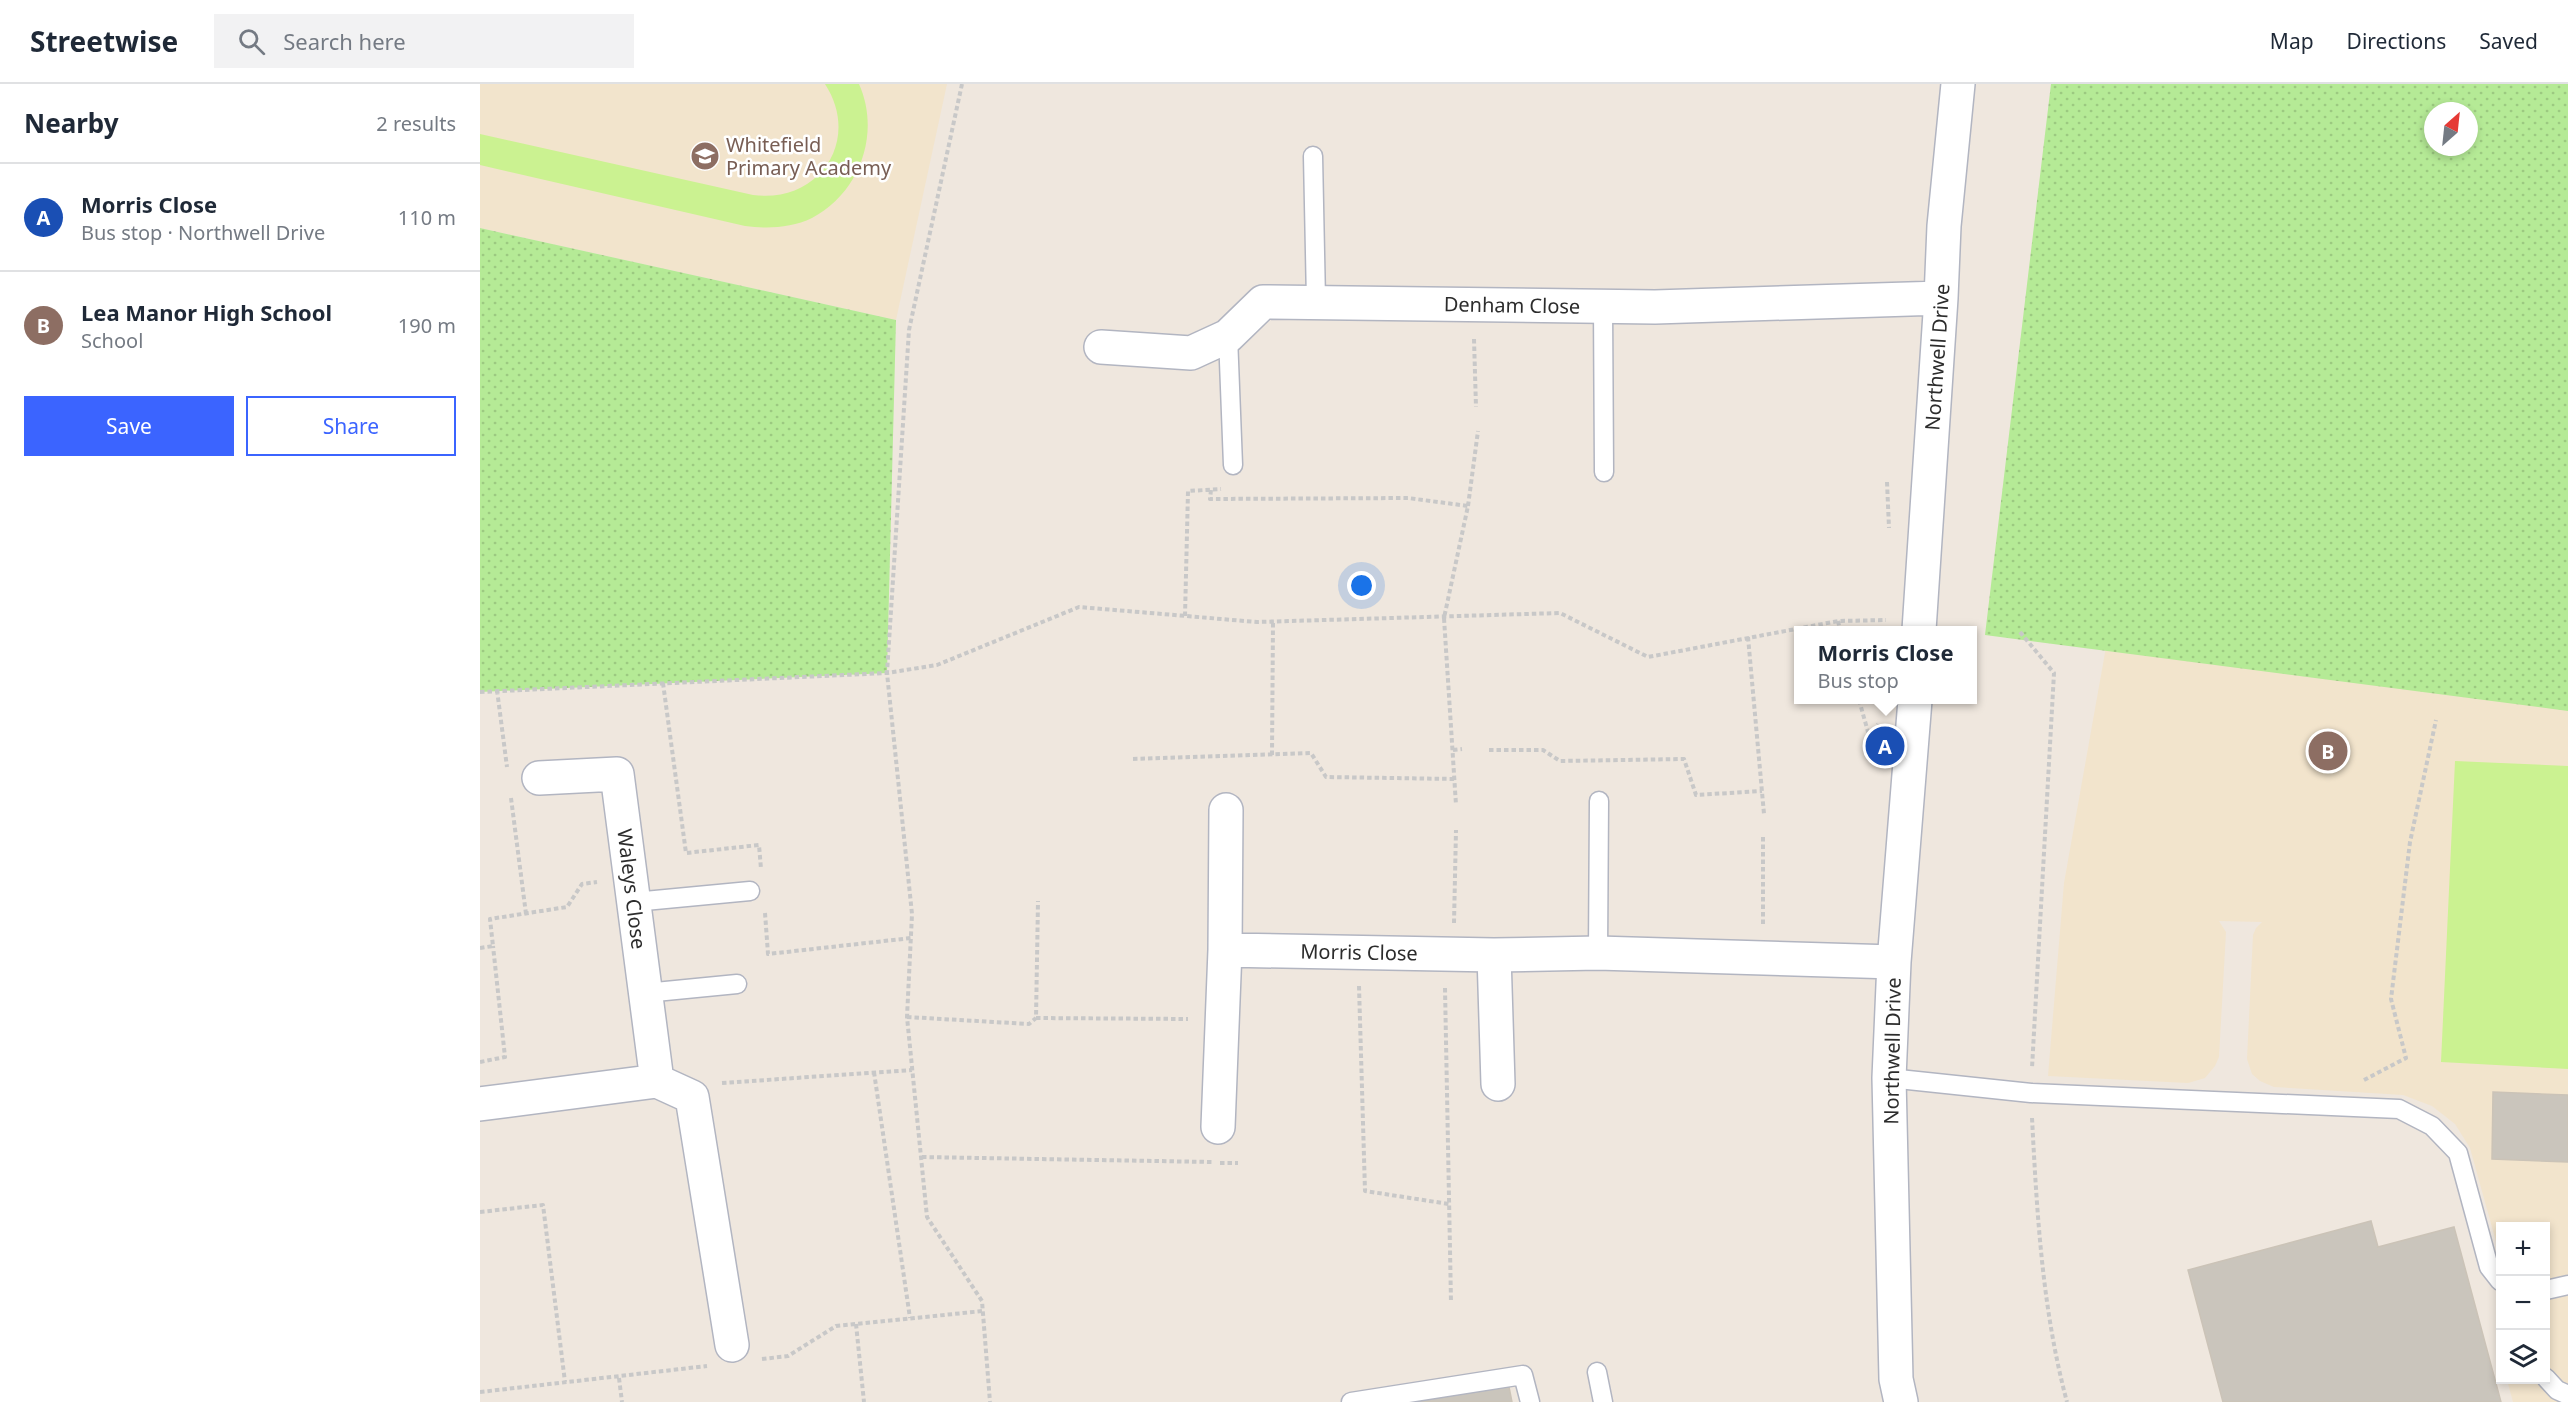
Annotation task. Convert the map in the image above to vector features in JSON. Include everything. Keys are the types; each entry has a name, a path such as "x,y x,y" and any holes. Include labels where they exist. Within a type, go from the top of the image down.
{"street":[{"name":"Northwell Drive","path":"1919,626 1944,226 1958,84"},
{"name":"Denham Close","path":"1101,347 1191,353 1228,336 1263,302 1655,307 1941,298"},
{"name":"Northwell Drive","path":"1900,1402 1896,1379 1889,1078 1894,962 1915,704"},
{"name":"Waleys Close","path":"539,778 617,774 657,1081"},
{"path":"1218,1127 1225,950 1226,810"},
{"name":"Morris Close","path":"1225,950 1494,955 1598,953 1894,962"},
{"path":"1494,955 1498,1084"},
{"path":"480,1104 657,1081 692,1097 732,1345"}],"lane":[{"path":"1314,156 1316,301"},
{"path":"1603,306 1604,472"},
{"path":"1228,336 1233,465"},
{"path":"1598,953 1599,801"},
{"path":"632,891 756,885"},
{"path":"645,993 737,984"},
{"path":"1889,1078 2031,1093 2399,1109 2432,1126 2458,1153 2489,1268 2496,1276"},
{"path":"2550,1289 2568,1285"},
{"path":"1597,1372 1603,1402"},
{"path":"1351,1402 1523,1375 1530,1402"},
{"path":"2550,1382 2557,1390 2568,1395"}],"path":[{"path":"962,84 909,330 887,673 912,914 907,1017 927,1217 982,1301 990,1402"},
{"path":"1472,304 1476,407"},
{"path":"1456,805 1444,618 1468,506 1478,431"},
{"path":"1185,616 1188,491 1228,489 1233,465"},
{"path":"1211,490 1210,499 1408,498 1468,506"},
{"path":"480,692 887,673 937,665 1079,607 1273,622 1444,618 1560,612 1648,657 1794,629"},
{"path":"1810,626 1838,621 1887,620"},
{"path":"1838,621 1839,626"},
{"path":"1272,755 1273,622"},
{"path":"2020,632 2054,673 2031,1093 2038,1233 2055,1356 2067,1402"},
{"path":"1748,637 1764,814"},
{"path":"663,683 686,853 759,845 756,885"},
{"path":"2359,1107 2364,1080 2406,1058 2391,999 2410,842 2436,720"},
{"path":"1453,750 1462,749"},
{"path":"1489,750 1543,750 1560,761 1684,759 1696,795 1762,791"},
{"path":"1133,759 1311,753 1326,777 1455,779"},
{"path":"1451,1302 1449,954 1456,831"},
{"path":"1763,837 1763,958"},
{"path":"480,1062 505,1057 490,919 567,907 582,884 632,891"},
{"path":"1036,1018 1038,901"},
{"path":"764,911 768,954 911,938"},
{"path":"480,948 493,946"},
{"path":"1358,952 1365,1191 1449,1204"},
{"path":"907,1017 1029,1024 1036,1018 1222,1020"},
{"path":"692,1097 712,1084 912,1070"},
{"path":"874,1072 910,1318"},
{"path":"922,1157 1238,1163"},
{"path":"480,1212 543,1205 565,1382"},
{"path":"856,1324 864,1402"},
{"path":"619,1378 622,1402"}],"shaded area":[{"name":"Whitefield Primary Academy","path":"480,84 947,84 896,320 480,228"},
{"path":"2057,84 2568,84 2568,1402 2513,1402 2508,1384 2550,1384 2550,1222 2496,1222 2496,1242 2470,1148 2455,1124 2432,1106 2403,1095 2274,1087 2260,1081 2252,1074 2247,1059 2253,935 2262,922 2219,921 2226,932 2219,1057 2205,1078 2188,1083 2048,1076 2064,883 2111,619"}],"green space":[{"path":"825,84 859,84 868,122 866,141 862,160 854,178 843,193 829,207 812,218 796,224 770,227 745,226 480,165 480,134 753,195 776,195 797,189 814,179 827,164 836,147 838,127 835,106"},
{"path":"2051,84 2568,84 2568,711 1985,635"},
{"path":"480,228 896,320 887,673 480,692"},
{"path":"2455,761 2568,766 2568,1069 2441,1062"}],"building":[{"path":"2493,1092 2568,1095 2568,1162 2492,1159"},
{"path":"2371,1221 2378,1247 2454,1227 2501,1402 2223,1402 2188,1270"},
{"path":"1508,1382 1512,1402 1402,1402"}],"place":[{"name":"Whitefield Primary Academy","path":"705,156"},
{"name":"Morris Close","path":"1885,746"},
{"name":"Lea Manor High School","path":"2328,751"}]}
